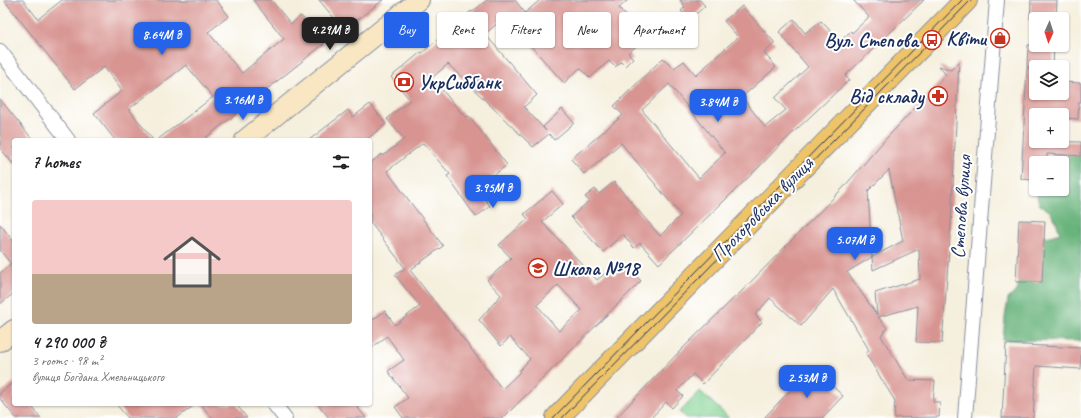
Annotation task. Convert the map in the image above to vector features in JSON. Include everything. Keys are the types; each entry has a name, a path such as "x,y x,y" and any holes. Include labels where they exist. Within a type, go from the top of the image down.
{"main road":[{"path":"247,138 419,0"},
{"name":"Прохоровська вулиця","path":"557,418 966,0"},
{"path":"0,342 12,332"}],"street":[{"name":"Степова вулиця","path":"965,418 997,0"},
{"path":"0,51 66,138"},
{"path":"276,406 285,418"}],"green space":[{"path":"1081,152 1081,341 1003,340 1008,299 1018,289 1025,226 1047,237 1060,233 1053,216 1048,210 1040,205 1037,197 1069,196 1069,156 1051,156"},
{"path":"700,391 729,418 686,418 680,412"}],"building":[{"path":"4,0 23,0 38,19 62,0 216,0 229,16 208,32 242,73 284,39 253,0 271,0 291,24 301,16 324,44 206,138 160,138 213,97 186,65 129,109 151,138 113,138 94,113 122,91 104,67 75,89"},
{"path":"319,0 383,0 344,30"},
{"path":"487,0 515,0 524,12 496,12 496,25 488,31 488,12 472,12"},
{"path":"540,0 628,0 619,8 623,12 619,12 619,48 634,48 628,53 633,58 625,66 621,62 615,67 609,61 590,78 580,68 564,83 533,48 555,48 555,12 526,12"},
{"path":"680,0 700,0 705,6 698,12 682,12 681,11 685,7"},
{"path":"853,0 924,0 845,76 849,80 780,145 659,264 640,243 634,248 623,234 603,252 571,217 589,201 585,197 595,189 599,194 614,182 660,236 681,215 621,143 584,174 571,159 623,115 614,106 663,58 674,68 684,61 696,75 738,37 724,21 742,6 775,43 764,53 776,67 742,97 765,127 786,110 775,98 808,67 779,32 794,19 805,33 821,21 840,41 851,31 852,33 869,17","holes":["669,84 725,153 699,178 642,110"]},
{"path":"1031,0 1057,0 1056,12 1030,12"},
{"path":"488,38 537,95 524,107 546,131 543,127 562,109 574,123 554,140 549,134 533,147 448,64 432,78 465,117 469,116 507,165 477,188 490,206 476,217 447,176 450,174 423,143 387,171 443,246 410,270 502,389 520,372 519,371 530,359 510,337 501,346 479,320 501,295 487,280 511,258 499,245 528,219 524,214 552,191 563,204 542,222 597,280 609,270 615,275 626,265 641,281 503,418 403,418 395,407 408,398 388,371 404,360 387,336 372,347 372,321 385,311 395,325 420,306 395,275 405,268 372,225 372,162 382,154 383,156 404,139 387,119 410,100 391,77 437,40 437,48 488,48","holes":["558,285 582,310 559,331 537,305"]},
{"path":"1028,45 1029,52 1054,52 1053,60 1029,60 1029,67 1027,67"},
{"path":"959,62 951,224 942,343 916,342 918,306 878,317 887,328 881,336 908,380 935,381 933,402 940,402 939,417 894,418 895,401 866,354 869,350 833,289 801,326 770,298 755,315 762,322 703,384 693,374 677,391 683,396 672,408 666,402 651,418 616,418 678,353 736,297 843,188 882,143 946,75 939,66 951,70","holes":["889,170 903,241 872,257 868,191","919,249 920,279 875,293 877,315 847,272 872,257 873,270"]},
{"path":"1027,68 1029,68 1029,100 1069,100 1069,82 1081,83 1081,102 1079,102 1078,119 1069,118 1069,108 1029,108 1029,148 1069,148 1069,142 1081,142 1081,156 1047,154 1047,156 1029,156 1029,180 1021,179"},
{"path":"0,99 31,138 12,138 12,163 0,148"},
{"path":"370,104 386,124 368,138 312,138 348,110 353,117"},
{"path":"1019,220 1045,221 1042,282 1016,282"},
{"path":"0,224 12,239 12,295 0,304 0,273 11,264 0,250"},
{"path":"1006,344 1081,348 1081,369 1036,366 1033,418 1002,418"},
{"path":"812,367 843,396 822,418 764,418"},
{"path":"12,384 12,406 32,406 41,418 16,418 0,399 0,393"},
{"path":"118,406 193,406 177,418 128,418"},
{"path":"203,406 238,406 247,418 212,418"},
{"path":"320,406 357,406 366,418 329,418"}],"tram line":[{"path":"553,418 962,0"},
{"path":"562,418 971,0"}],"place":[{"name":"Квіти","path":"1000,38"},
{"name":"Вул. Степова","path":"932,40"},
{"name":"УкрСиббанк","path":"404,82"},
{"name":"Від складу","path":"938,96"},
{"name":"Школа №18","path":"538,268"}]}
